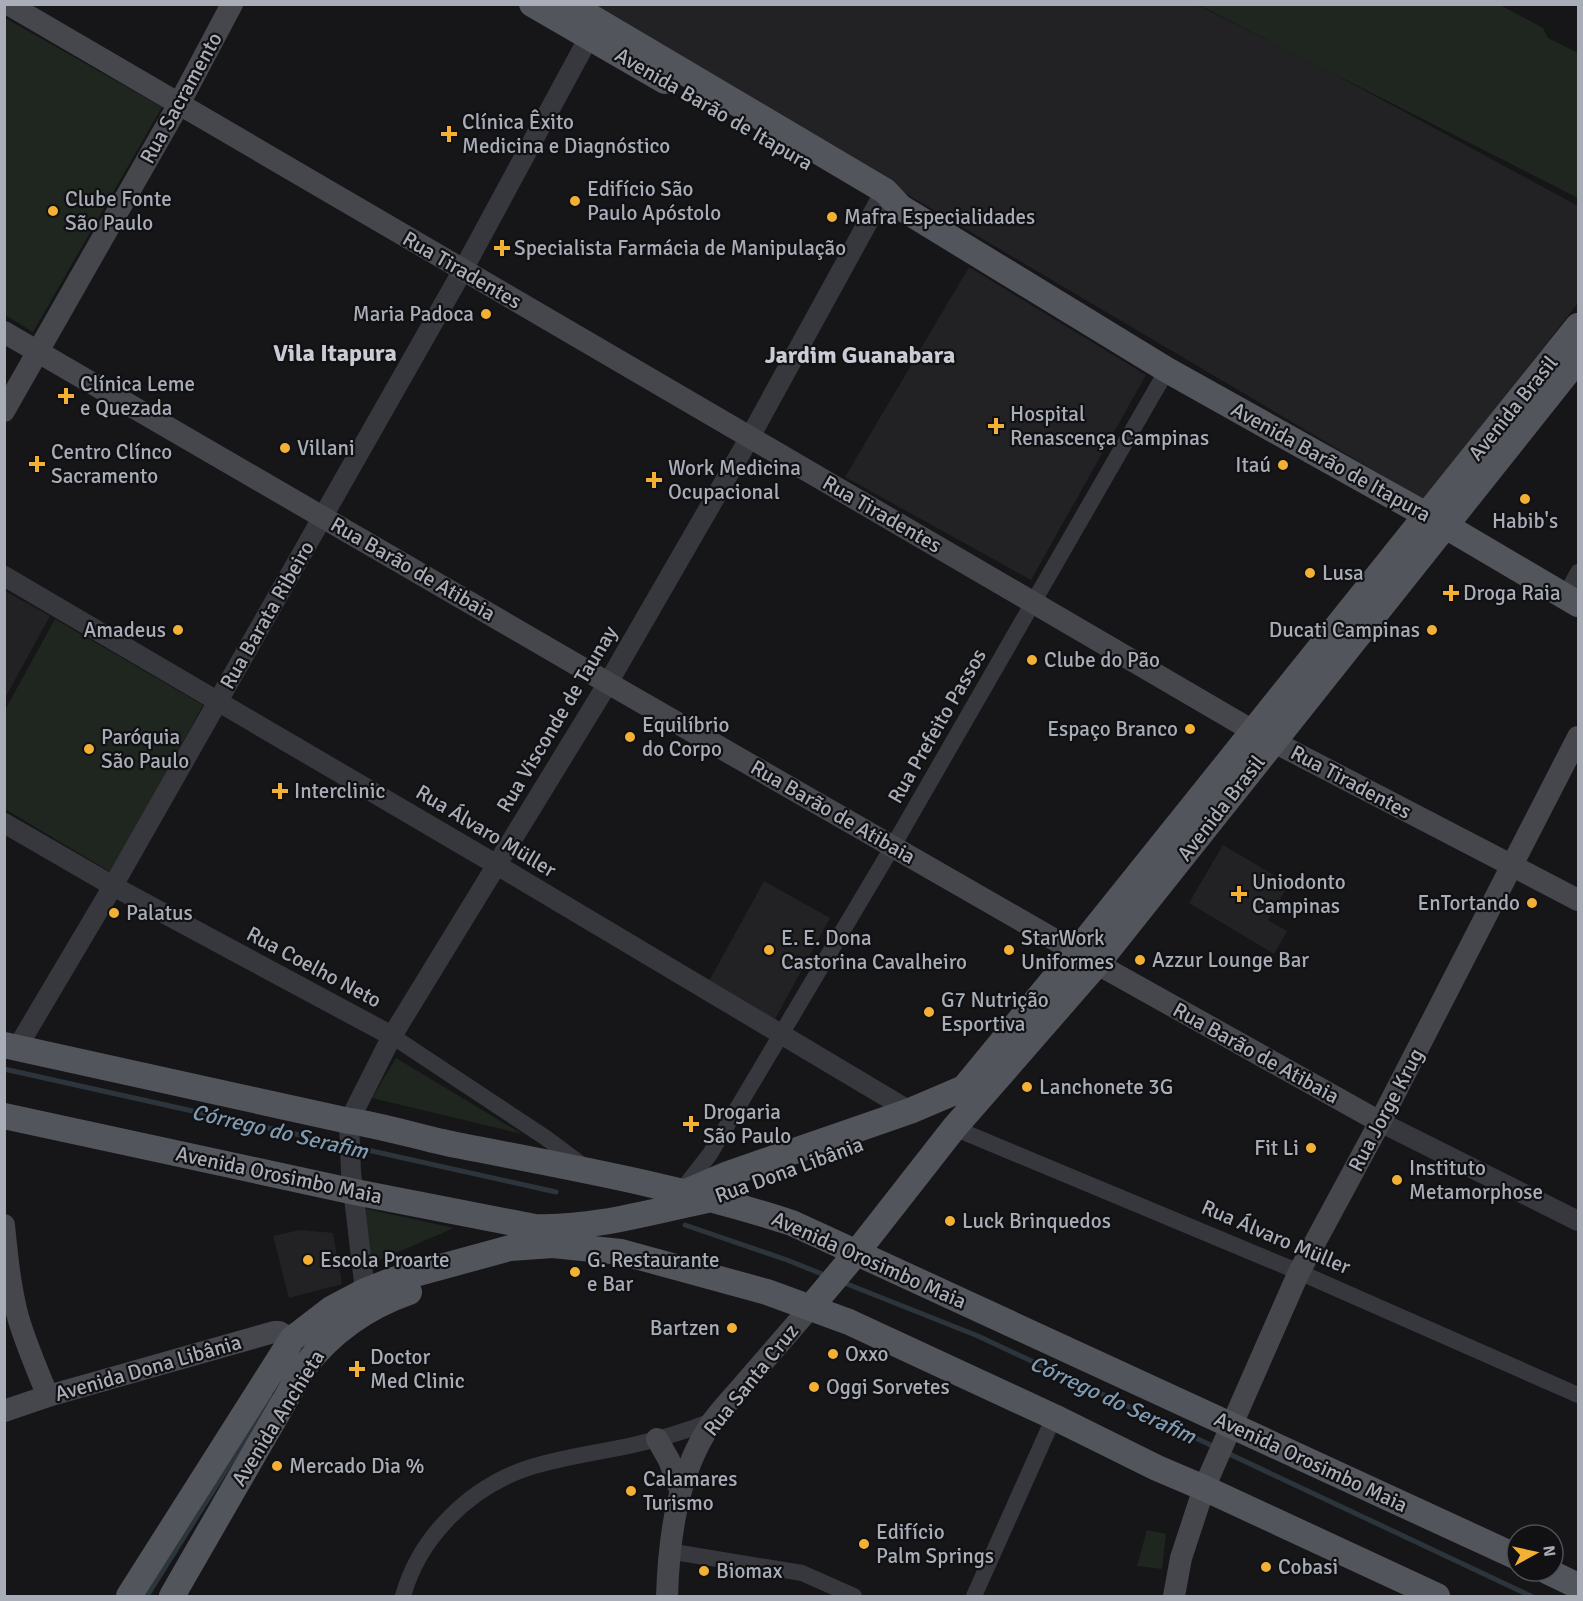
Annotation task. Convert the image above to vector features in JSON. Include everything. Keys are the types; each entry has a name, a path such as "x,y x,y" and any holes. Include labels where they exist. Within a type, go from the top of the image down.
{"main road":[{"name":"Rua Tiradentes","path":"8,4 1263,736 1578,900"},
{"name":"Rua Sacramento","path":"4,411 179,104 232,4"},
{"name":"Avenida Barão de Itapura","path":"532,4 594,29 888,200 1167,370 1435,520 1572,600"},
{"name":"Avenida Barão de Itapura","path":"569,4 594,29"},
{"name":"Avenida Brasil","path":"853,1257 1086,958 1435,520 1578,326"},
{"name":"Rua Barão de Atibaia","path":"4,332 1086,958 1380,1122"},
{"name":"Avenida Brasil","path":"1435,520 1578,359"},
{"name":"Rua Jorge Krug","path":"1174,1596 1181,1558 1207,1482 1299,1272 1380,1122 1578,738"},
{"name":"Avenida Brasil","path":"909,1111 964,1088 1086,958"},
{"name":"Avenida Orosimbo Maia","path":"11,1047 350,1129 371,1124 453,1144 684,1191 792,1223 853,1257 1230,1432 1505,1552"},
{"name":"Rua Dona Libânia","path":"601,1222 712,1199 829,1153 928,1118 945,1107 964,1088"},
{"name":"Rua Dona Libânia","path":"684,1191 909,1111"},
{"name":"Avenida Orosimbo Maia","path":"4,1116 353,1182 516,1224 555,1228 601,1222"},
{"path":"4,1225 8,1286 48,1396"},
{"path":"290,1342 331,1309 365,1291 393,1280 510,1248 553,1245 612,1251 814,1303 849,1322 1054,1417 1157,1468 1207,1482 1437,1596"},
{"name":"Avenida Anchieta","path":"172,1596 304,1367 318,1350 348,1322 406,1293 489,1266 547,1253 612,1251"},
{"name":"Rua Santa Cruz","path":"667,1596 668,1551 680,1490 697,1448 712,1421 853,1257"},
{"name":"Avenida Dona Libânia","path":"4,1412 48,1396 274,1332 279,1332 290,1342"},
{"name":"Avenida Anchieta","path":"129,1596 290,1342"},
{"path":"657,1439 669,1460 680,1490"}],"street":[{"name":"Rua Barata Ribeiro","path":"11,1047 113,886 463,270 594,29"},
{"name":"Rua Visconde de Taunay","path":"365,1291 353,1182 350,1129 392,1036 608,683 888,200"},
{"name":"Rua Prefeito Passos","path":"684,1191 710,1154 893,846 1167,370"},
{"path":"1572,600 1578,572"},
{"name":"Rua Álvaro Müller","path":"4,576 497,865 909,1111"},
{"name":"Rua Coelho Neto","path":"4,823 113,886 392,1036 546,1138 589,1170"},
{"name":"Rua Barão de Atibaia","path":"1380,1122 1578,1221"},
{"name":"Rua Álvaro Müller","path":"954,1128 1299,1272 1578,1395"},
{"path":"974,1596 1054,1417"},
{"path":"403,1596 407,1581 428,1541 475,1495 499,1481 525,1469 657,1439 712,1421"},
{"path":"668,1551 802,1573 854,1596"}],"shaded area":[{"path":"587,5 1197,5 1314,63 1578,206 1578,303 1424,500"},
{"path":"1199,5 1500,5 1543,28 1548,38 1578,53 1578,198"},
{"name":"Clube Fonte São Paulo","path":"5,18 162,107 33,332 5,315"},
{"name":"Hospital Renascença Campinas","path":"969,267 1146,375 1031,580 845,477"},
{"path":"5,591 50,616 5,698"},
{"path":"55,619 203,705 112,873 5,809 5,710"},
{"name":"Uniodonto Campinas","path":"1223,845 1289,884 1268,920 1287,931 1274,954 1189,903"},
{"name":"E. E. Dona Castorina Cavalheiro","path":"764,881 830,918 774,1021 709,981"},
{"path":"396,1058 522,1134 372,1098"},
{"path":"362,1208 454,1228 370,1264"},
{"name":"Escola Proarte","path":"300,1230 333,1233 342,1284 289,1298 273,1236"},
{"path":"1147,1530 1166,1534 1162,1569 1137,1566"}],"waterway":[{"name":"Córrego do Serafim","path":"4,1069 345,1145"},
{"name":"Córrego do Serafim","path":"354,1147 556,1192"},
{"name":"Córrego do Serafim","path":"685,1225 827,1276"},
{"name":"Córrego do Serafim","path":"842,1282 978,1336 1217,1448"},
{"path":"147,1596 272,1397"},
{"name":"Córrego do Serafim","path":"1225,1452 1531,1596"}],"place":[{"name":"Clínica Êxito Medicina e Diagnóstico","path":"449,134"},
{"name":"Edifício São Paulo Apóstolo","path":"575,201"},
{"name":"Clube Fonte São Paulo","path":"53,211"},
{"name":"Mafra Especialidades","path":"832,217"},
{"name":"Specialista Farmácia de Manipulação","path":"502,248"},
{"name":"Maria Padoca","path":"486,314"},
{"name":"Clínica Leme e Quezada","path":"66,396"},
{"name":"Hospital Renascença Campinas","path":"996,426"},
{"name":"Villani","path":"285,448"},
{"name":"Centro Clínco Sacramento","path":"37,464"},
{"name":"Itaú","path":"1283,465"},
{"name":"Work Medicina Ocupacional","path":"654,480"},
{"name":"Habib's","path":"1525,499"},
{"name":"Lusa","path":"1310,573"},
{"name":"Droga Raia","path":"1451,593"},
{"name":"Amadeus","path":"178,630"},
{"name":"Ducati Campinas","path":"1432,630"},
{"name":"Clube do Pão","path":"1032,660"},
{"name":"Espaço Branco","path":"1190,729"},
{"name":"Equilíbrio do Corpo","path":"630,737"},
{"name":"Paróquia São Paulo","path":"89,749"},
{"name":"Interclinic","path":"280,791"},
{"name":"Uniodonto Campinas","path":"1239,894"},
{"name":"EnTortando","path":"1532,903"},
{"name":"Palatus","path":"114,913"},
{"name":"E. E. Dona Castorina Cavalheiro","path":"769,950"},
{"name":"StarWork Uniformes","path":"1009,950"},
{"name":"Azzur Lounge Bar","path":"1140,960"},
{"name":"G7 Nutrição Esportiva","path":"929,1012"},
{"name":"Lanchonete 3G","path":"1027,1087"},
{"name":"Drogaria São Paulo","path":"691,1124"},
{"name":"Fit Li","path":"1311,1148"},
{"name":"Instituto Metamorphose","path":"1397,1180"},
{"name":"Luck Brinquedos","path":"950,1221"},
{"name":"Escola Proarte","path":"308,1260"},
{"name":"G. Restaurante e Bar","path":"575,1272"},
{"name":"Bartzen","path":"732,1328"},
{"name":"Oxxo","path":"833,1354"},
{"name":"Doctor Med Clinic","path":"357,1369"},
{"name":"Oggi Sorvetes","path":"814,1387"},
{"name":"Mercado Dia %","path":"277,1466"},
{"name":"Calamares Turismo","path":"631,1491"},
{"name":"Edifício Palm Springs","path":"864,1544"},
{"name":"Cobasi","path":"1266,1567"},
{"name":"Biomax","path":"704,1571"}],"district":[{"name":"Vila Itapura","path":"335,353"},
{"name":"Jardim Guanabara","path":"860,355"}]}
